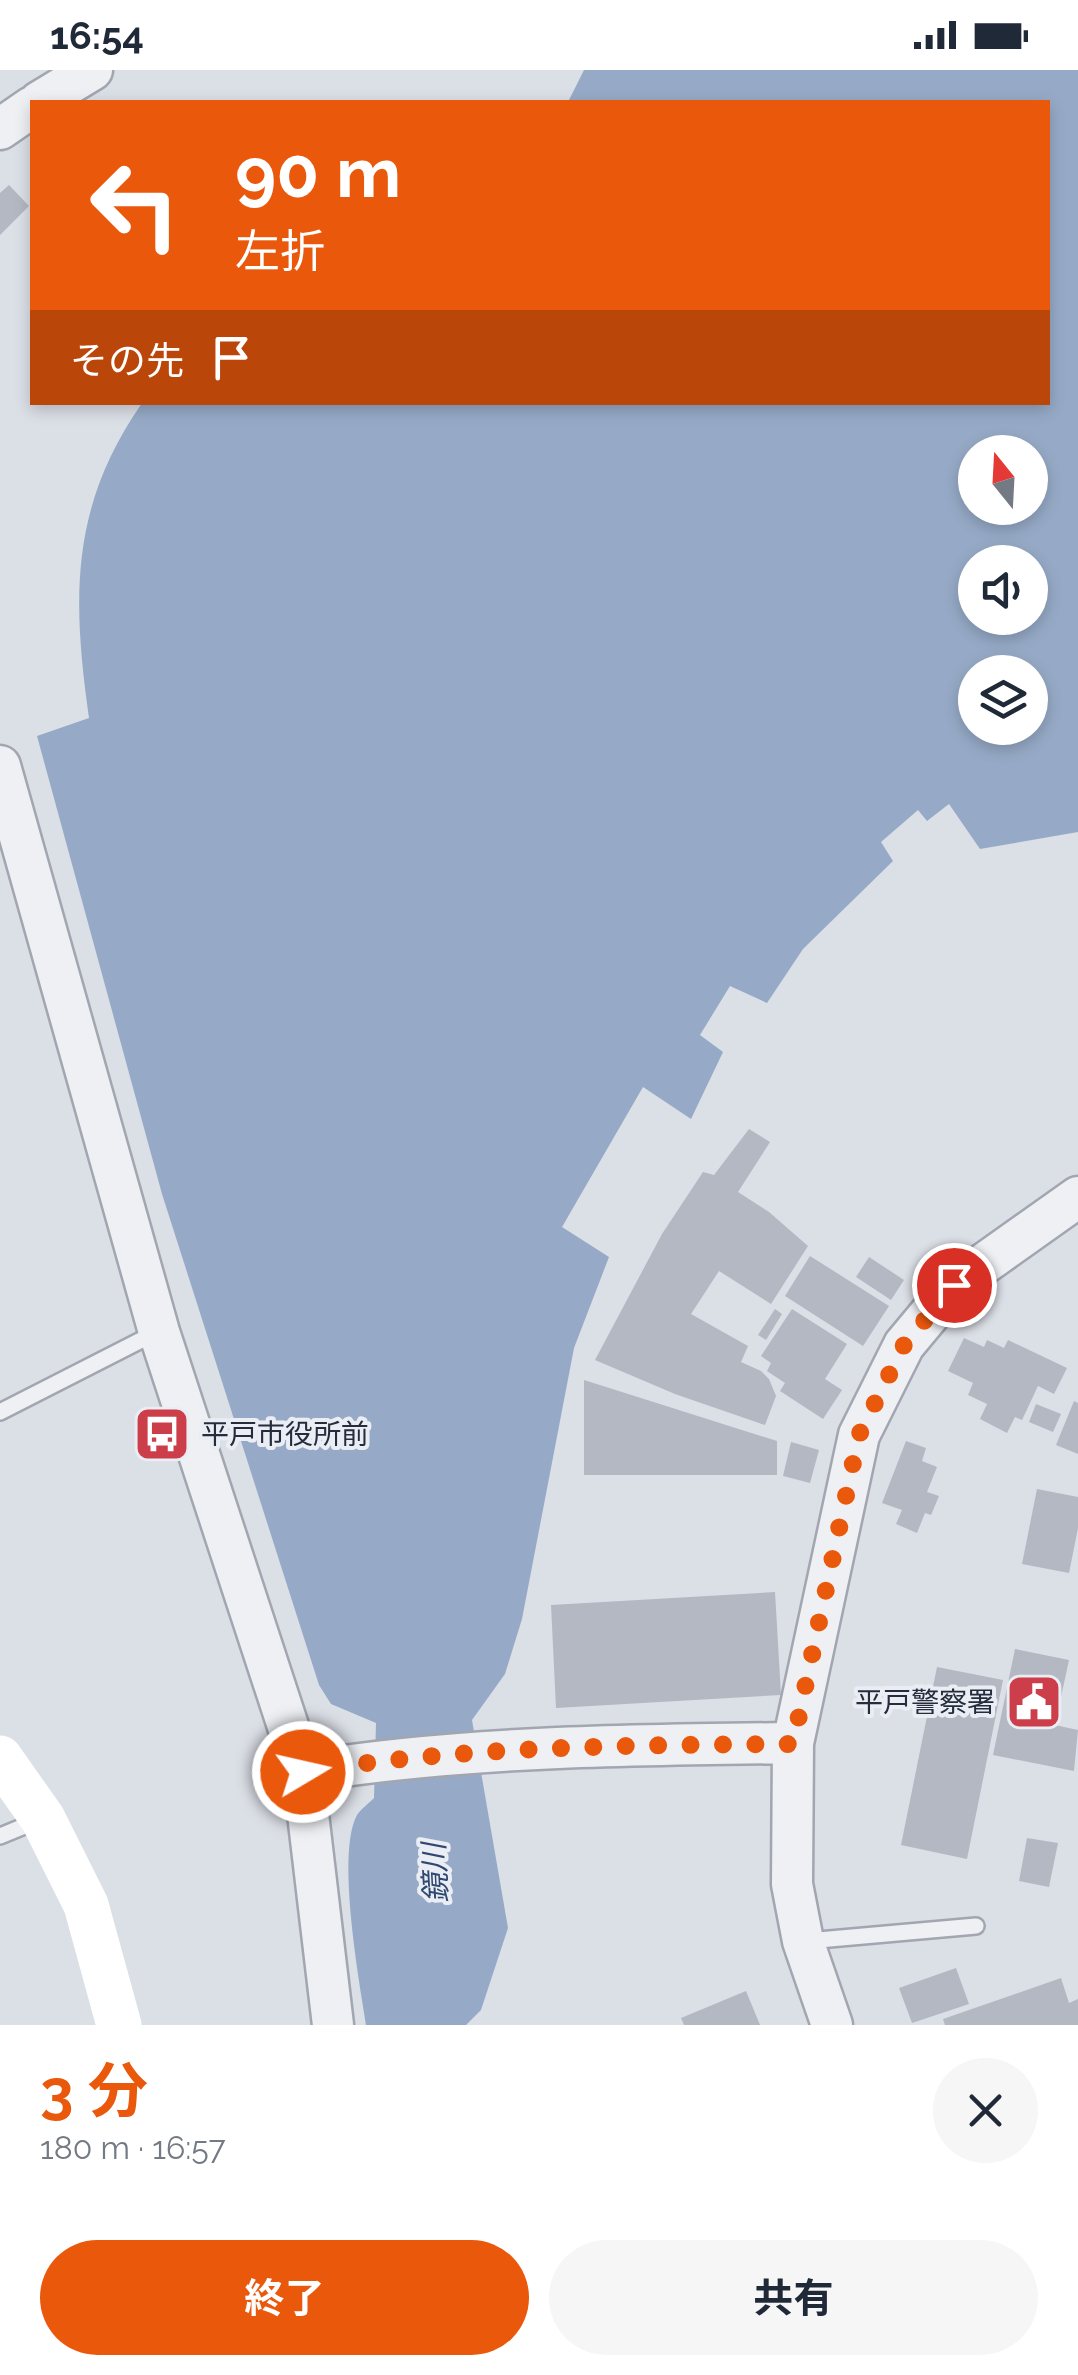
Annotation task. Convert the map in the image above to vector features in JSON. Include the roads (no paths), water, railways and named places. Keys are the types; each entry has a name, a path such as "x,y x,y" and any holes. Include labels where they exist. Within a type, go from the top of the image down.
{"main road":[{"path":"0,1758 43,1819 86,1905 120,2025"}],"street":[{"path":"42,100 92,70"},
{"path":"0,130 30,108"},
{"path":"0,766 159,1332 303,1772 333,2025"},
{"path":"832,2025 803,1941 792,1884 793,1744 859,1435 904,1345 954,1285 1078,1197"},
{"path":"303,1772 374,1760 660,1744 793,1744"}],"lane":[{"path":"0,1412 159,1332"},
{"path":"0,1836 43,1819"},
{"path":"803,1941 976,1926"}],"water":[{"name":"鏡川","path":"584,70 1078,70 1078,832 980,849 949,804 927,821 918,810 881,842 893,861 803,949 767,1003 730,986 700,1035 723,1052 691,1119 643,1087 562,1227 609,1257 574,1348 522,1619 505,1674 472,1720 508,1928 481,2010 466,2025 366,2025 351,1917 349,1858 357,1815 374,1798 376,1723 331,1704 319,1685 162,1194 37,736 89,718 79,593 89,516 118,441 141,405 1050,405 1050,100 569,100"}],"place":[{"name":"平戸市役所前","path":"162,1434"},
{"name":"平戸警察署","path":"1034,1702"}]}
